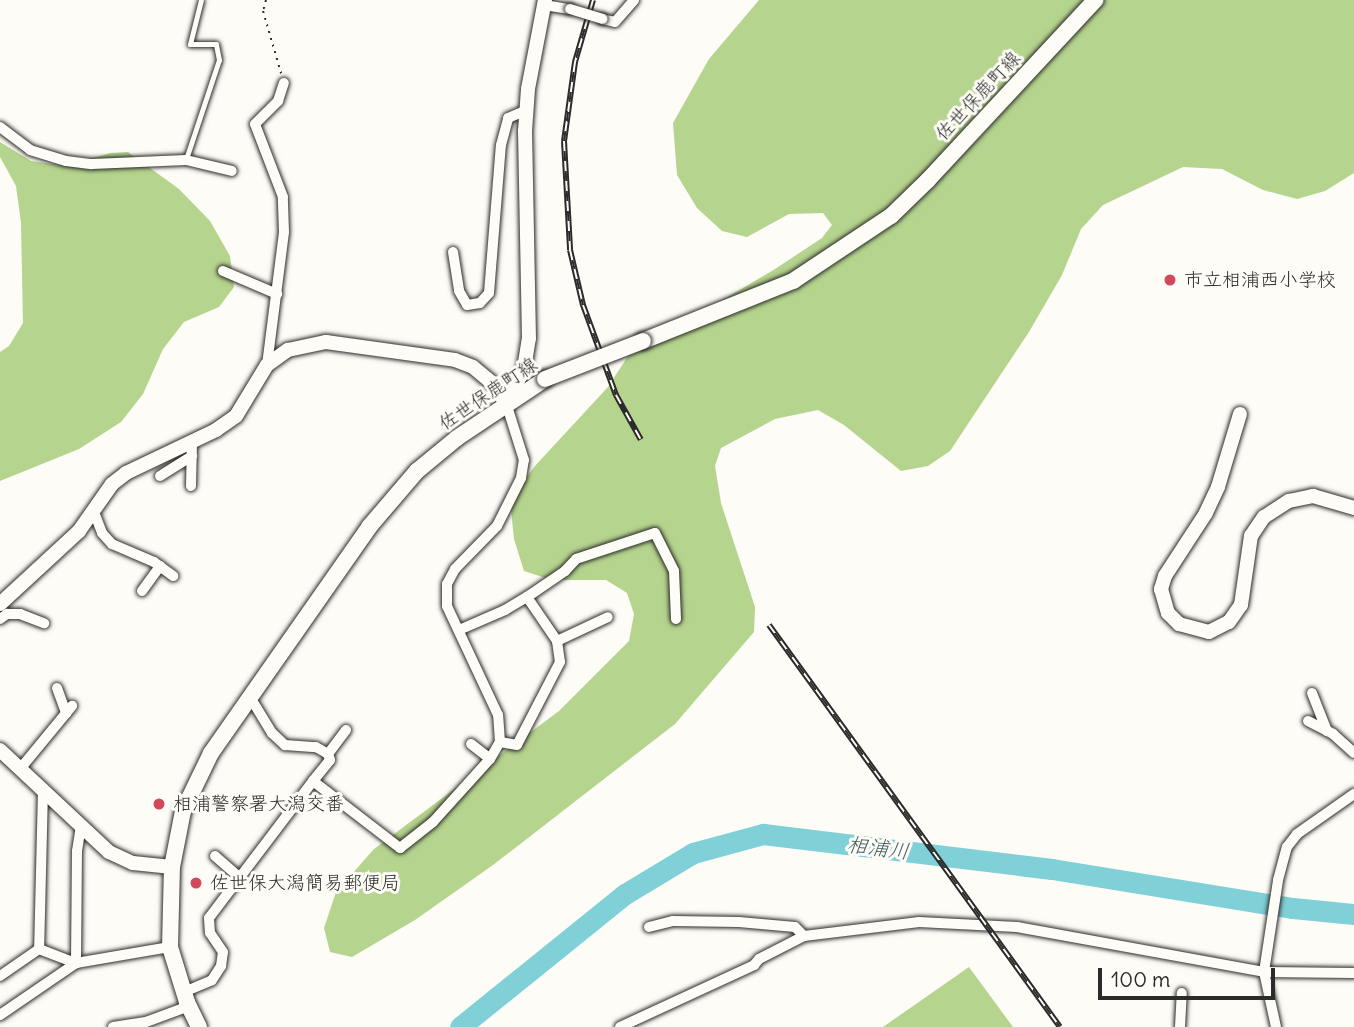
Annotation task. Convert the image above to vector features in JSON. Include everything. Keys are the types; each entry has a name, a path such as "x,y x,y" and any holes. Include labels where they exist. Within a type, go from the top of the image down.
{"main road":[{"name":"佐世保鹿町線","path":"199,1027 186,999 170,947 172,867 183,811 211,753 385,509 417,471 506,403 545,379 793,281 891,216 1095,0"}],"street":[{"path":"506,403 524,369 529,340 527,110 545,3 615,22 634,0"},
{"path":"267,365 284,232 283,197 255,124 278,101 284,83"},
{"path":"453,252 459,291 467,305 480,303 489,293 501,145 508,118 527,110"},
{"path":"0,127 30,150 66,161 92,164 186,160 232,171"},
{"path":"223,271 277,294"},
{"path":"160,476 192,448 236,416 267,365 288,350 305,344 326,342 455,360 473,367 493,384 506,403 524,460 521,478 497,526 455,569 447,584 447,606 498,715 500,742 490,759 433,822 400,848 313,780"},
{"path":"1240,414 1214,496 1165,576 1161,589 1168,613 1179,625 1209,632 1229,622 1241,605 1251,536 1264,517 1289,501 1313,496 1354,508"},
{"path":"191,486 192,448"},
{"path":"0,604 79,531 112,484 126,473 192,448"},
{"path":"94,512 102,533 112,544 160,566 173,576"},
{"path":"459,630 527,597 565,571 576,559 655,533 674,571 680,597 676,619"},
{"path":"142,591 160,566"},
{"path":"500,742 517,745 560,662 557,641 527,597"},
{"path":"0,619 7,614 20,614 44,623"},
{"path":"557,641 608,617"},
{"path":"20,769 69,709 57,688"},
{"path":"1312,693 1327,731"},
{"path":"113,1027 146,1022 212,980 220,966 223,952 210,933 209,918 330,760 328,754 316,747 285,745 272,733 250,697"},
{"path":"1308,722 1327,731 1354,753"},
{"path":"328,754 346,730"},
{"path":"471,744 490,759"},
{"path":"0,750 109,852 133,863 172,867"},
{"path":"39,949 43,790"},
{"path":"1276,1027 1265,968 1278,880 1287,847 1297,834 1354,794"},
{"path":"76,963 76,850 81,827"},
{"path":"215,856 240,878"},
{"path":"649,927 674,921 739,922 795,927 804,936"},
{"path":"620,1027 754,965 759,959 804,936 919,922 1017,927 1265,968 1354,973"},
{"path":"0,1015 76,963 170,947"},
{"path":"39,949 76,963"},
{"path":"0,976 39,949"},
{"path":"1180,1027 1182,993"}],"lane":[{"path":"186,160 219,60 216,44 190,44 201,0"}],"path":[{"path":"266,0 263,11 284,83"}],"green space":[{"path":"759,0 1354,0 1354,173 1325,191 1297,199 1263,190 1222,169 1183,167 1103,205 1081,229 1062,275 1029,332 950,451 928,466 901,471 844,425 818,410 775,419 721,448 715,466 721,503 755,607 754,632 675,724 493,865 415,920 352,957 330,952 324,928 336,892 374,849 559,711 629,641 634,614 627,593 606,580 552,580 524,571 514,539 510,500 534,467 608,387 628,356 775,269 822,238 832,225 823,213 789,214 747,237 722,231 697,208 677,175 673,123 709,59"},
{"path":"0,142 31,161 67,166 110,153 128,152 179,189 210,221 230,256 234,287 219,307 184,322 163,349 143,394 121,422 79,449 0,481 0,352 9,346 23,323 21,223 16,186 0,157"},
{"path":"969,967 1013,1027 883,1027"}],"waterway":[{"name":"相浦川","path":"460,1027 625,894 693,853 763,834 1052,869 1293,908 1354,914"}],"railway":[{"path":"593,0 575,62 564,141 570,250 583,305 616,395 641,440"},
{"path":"769,625 1060,1027"}],"place":[{"name":"市立相浦西小学校","path":"1170,280"},
{"name":"相浦警察署大潟交番","path":"159,804"},
{"name":"佐世保大潟簡易郵便局","path":"196,883"}]}
